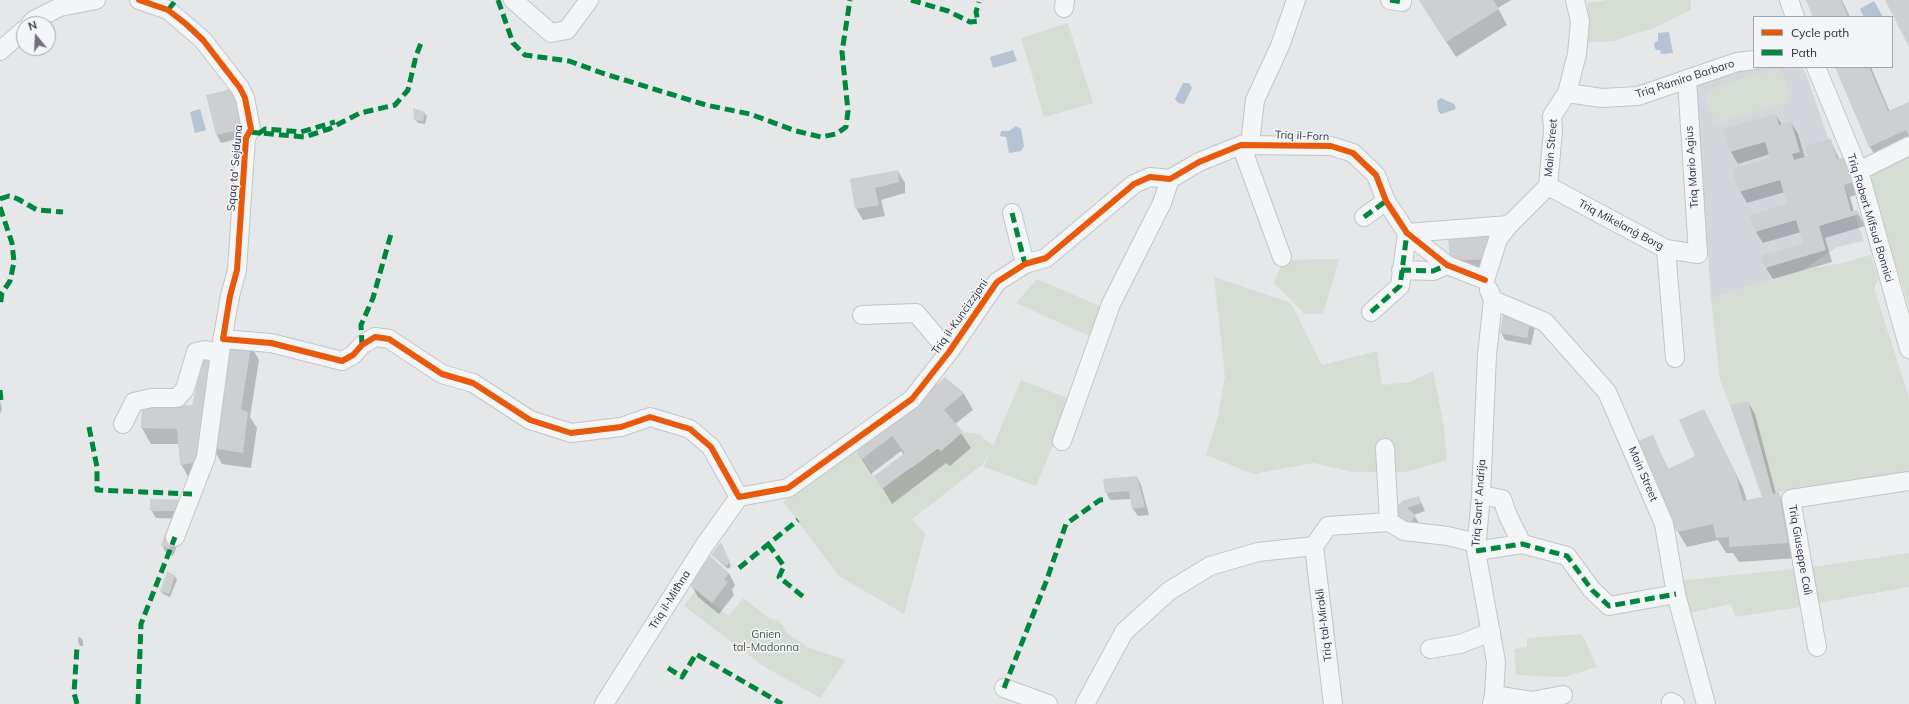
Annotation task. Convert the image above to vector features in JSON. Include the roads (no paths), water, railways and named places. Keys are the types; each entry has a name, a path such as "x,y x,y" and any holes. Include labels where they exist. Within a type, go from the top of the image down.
{"street":[{"path":"42,16 60,7 96,0"},
{"name":"Sqaq ta' Sejduna","path":"139,0 168,10 203,40 240,88 245,98 250,129 246,138 237,270 230,296 206,457 175,537"},
{"path":"513,0 551,33 567,30 589,0"},
{"path":"1282,257 1246,145 1255,100 1280,46 1296,0"},
{"name":"Main Street","path":"1485,280 1498,239 1509,225 1548,186 1553,131 1552,116 1568,93 1577,54 1580,21 1575,0"},
{"path":"1789,0 1795,16"},
{"path":"0,51 16,37"},
{"name":"Triq Ramiro Barbaro","path":"1568,93 1602,98 1638,96 1737,62 1753,60"},
{"name":"Triq Robert Mifsud Bonnici","path":"1816,68 1858,171 1909,349"},
{"name":"Triq Mario Agius","path":"1686,80 1698,254"},
{"path":"1062,441 1111,304 1162,203 1170,179 1199,162 1246,145"},
{"name":"Triq il-Forn","path":"1246,145 1331,146 1353,153 1376,175 1386,201 1407,233 1447,265 1485,280"},
{"path":"1858,171 1909,146"},
{"name":"Triq il-Kunċizzjoni","path":"739,497 788,488 912,399 948,352 997,282 1025,264 1046,258 1134,184 1150,177 1170,179"},
{"name":"Triq Mikelanġ Borg","path":"1548,186 1666,249 1698,254"},
{"path":"1364,217 1386,201"},
{"path":"1012,213 1025,264"},
{"path":"1370,312 1400,286 1407,233 1509,225"},
{"path":"1666,249 1675,358"},
{"path":"1401,270 1433,271 1447,265"},
{"path":"1485,280 1492,300"},
{"name":"Main Street","path":"1492,300 1545,322 1607,392 1664,524 1676,594 1706,704"},
{"name":"Triq Sant' Andrija","path":"1492,300 1487,355 1476,547 1496,662 1493,700"},
{"path":"862,315 916,313 948,352"},
{"path":"123,424 134,402 151,398 177,398 185,389 196,352 222,346 271,342 342,361 353,355 362,345 375,337 389,339 442,374 473,383 530,420 571,433 621,427 650,416 690,429 711,446 739,497"},
{"path":"1385,448 1389,522"},
{"name":"Triq Giuseppe Calì","path":"1818,647 1791,499 1909,482"},
{"path":"1480,495 1502,499 1508,516 1522,544"},
{"name":"Triq il-Mitħna","path":"604,704 704,546 739,497"},
{"path":"1085,704 1124,632 1169,591 1210,566 1258,552 1314,546 1328,526 1389,522 1404,531 1448,536 1476,547 1522,544 1568,556 1592,590 1609,606 1676,594"},
{"name":"Triq tal-Mirakli","path":"1314,546 1333,704"},
{"path":"1430,649 1460,644 1492,632"},
{"path":"1004,688 1048,704"},
{"path":"1493,700 1532,701 1563,695"}],"water":[{"path":"1874,1 1882,16 1864,16 1860,9"},
{"path":"1669,32 1673,53 1661,54 1660,50 1656,50 1654,46 1655,42 1658,41 1658,33"},
{"path":"1013,50 1017,61 993,68 990,57"},
{"path":"1183,83 1189,83 1192,88 1184,104 1178,103 1175,99"},
{"path":"1441,98 1454,104 1456,108 1441,114 1438,111 1437,101"},
{"path":"200,109 206,130 195,133 190,112"},
{"path":"1016,126 1021,129 1024,146 1021,151 1009,153 1006,137 1000,136 1001,131 1009,131"}],"park label":[{"name":"Gnien tal-Madonna","path":"766,641"}]}
